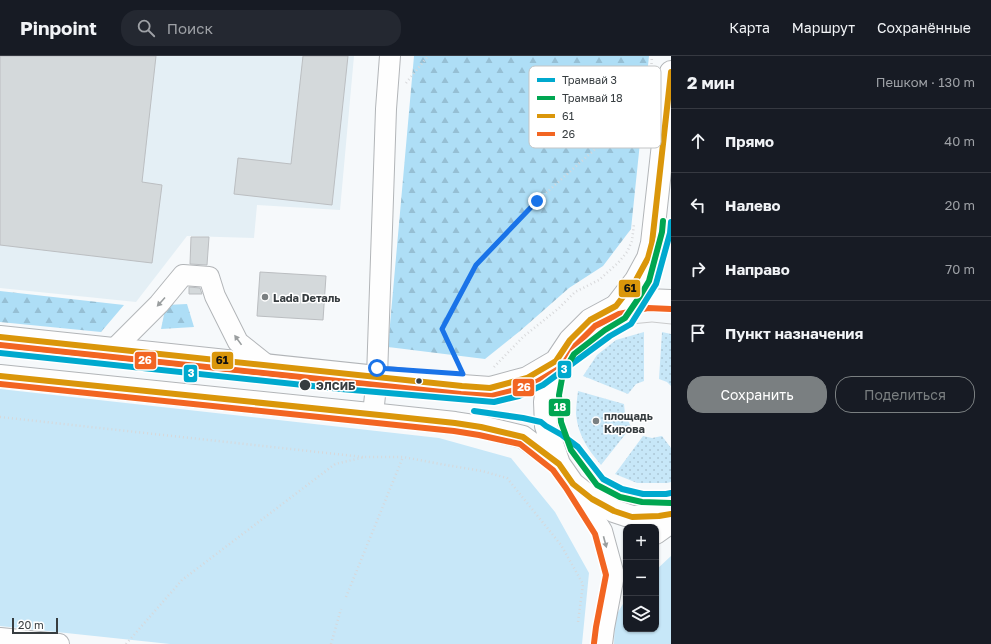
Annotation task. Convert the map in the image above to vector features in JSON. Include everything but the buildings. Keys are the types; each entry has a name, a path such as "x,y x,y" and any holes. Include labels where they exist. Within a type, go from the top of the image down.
{"main road":[{"path":"616,306 636,280 648,258 652,243 671,72"},
{"path":"671,301 647,300 616,306 590,320 570,340 556,361 548,381 544,402 546,426 559,464 573,484 592,499 614,511 632,516 658,516 671,514"},
{"path":"0,337 490,388 527,378 556,361"},
{"path":"0,376 373,414 481,427 523,437 559,464"}],"street":[{"path":"373,414 377,377 386,109 390,56"},
{"path":"114,349 159,304 184,275 209,277 215,296 238,342 267,365"},
{"path":"573,484 602,531 620,569 604,628 602,644"},
{"path":"659,532 671,523"},
{"path":"0,638 59,644"}],"path":[{"path":"651,66 652,56"},
{"path":"463,374 442,329 476,265 537,201 596,148"},
{"path":"489,372 523,337 559,308 574,292 599,280 618,263 627,252 632,241 635,218"},
{"path":"0,417 366,457 403,456 482,471 507,478 561,545 584,584 578,622"},
{"path":"346,597 403,456"},
{"path":"126,644 182,580 335,464 366,457"},
{"path":"331,644 341,609"}],"shaded area":[{"path":"0,56 354,56 340,210 257,205 254,238 187,236 136,302 0,288"},
{"path":"644,332 644,381 636,384 628,394 583,376 597,355 616,340"},
{"path":"662,332 671,334 671,386 667,382 659,379"},
{"path":"0,389 439,438 511,458 555,512 589,573 582,644 170,644 0,626"},
{"path":"578,391 624,404 625,414 631,427 601,465 581,436 576,414"},
{"path":"643,436 652,438 662,436 671,448 671,482 637,483 615,474"},
{"path":"671,556 671,644 614,644 615,617 623,604 623,632 659,632 659,567"}],"green space":[{"path":"414,56 649,56 648,66 529,66 529,148 639,148 631,229 603,266 569,288 520,331 485,359 388,347"},
{"path":"0,291 124,305 101,332 0,322"},
{"path":"187,304 194,327 161,329 166,305"}],"tram line":[{"name":"18","path":"663,221 662,232 649,281 625,318 605,330 574,354 563,373 559,395 561,422 571,450 597,485 620,497 642,502 671,503"},
{"name":"3","path":"0,353 341,389 494,402 519,396 543,385 610,336 631,324 656,284 670,233 671,222"},
{"path":"631,324 652,322 671,324"},
{"name":"3","path":"474,411 541,422 578,447 603,479 622,489 643,494 671,493"}],"transit line":[{"name":"61","path":"0,337 462,386 490,388 527,378 556,361 570,340 590,320 616,306 636,280 648,258 652,243 671,72"},
{"name":"26","path":"0,345 461,394 492,396 530,386 560,368 576,345 595,326 619,314 648,308 671,309"},
{"name":"61","path":"0,376 389,416 481,427 523,437 559,464 573,484 592,499 614,511 632,517 671,514"},
{"name":"26","path":"0,384 454,431 520,444 553,470 595,534 606,575 594,643"}],"place":[{"name":"Lada Dеталь","path":"265,297"},
{"name":"ЭЛСИБ","path":"305,385"},
{"name":"площадь Кирова","path":"596,421"}],"route":[{"path":"377,368 463,374 442,329 476,265 537,201"}]}
